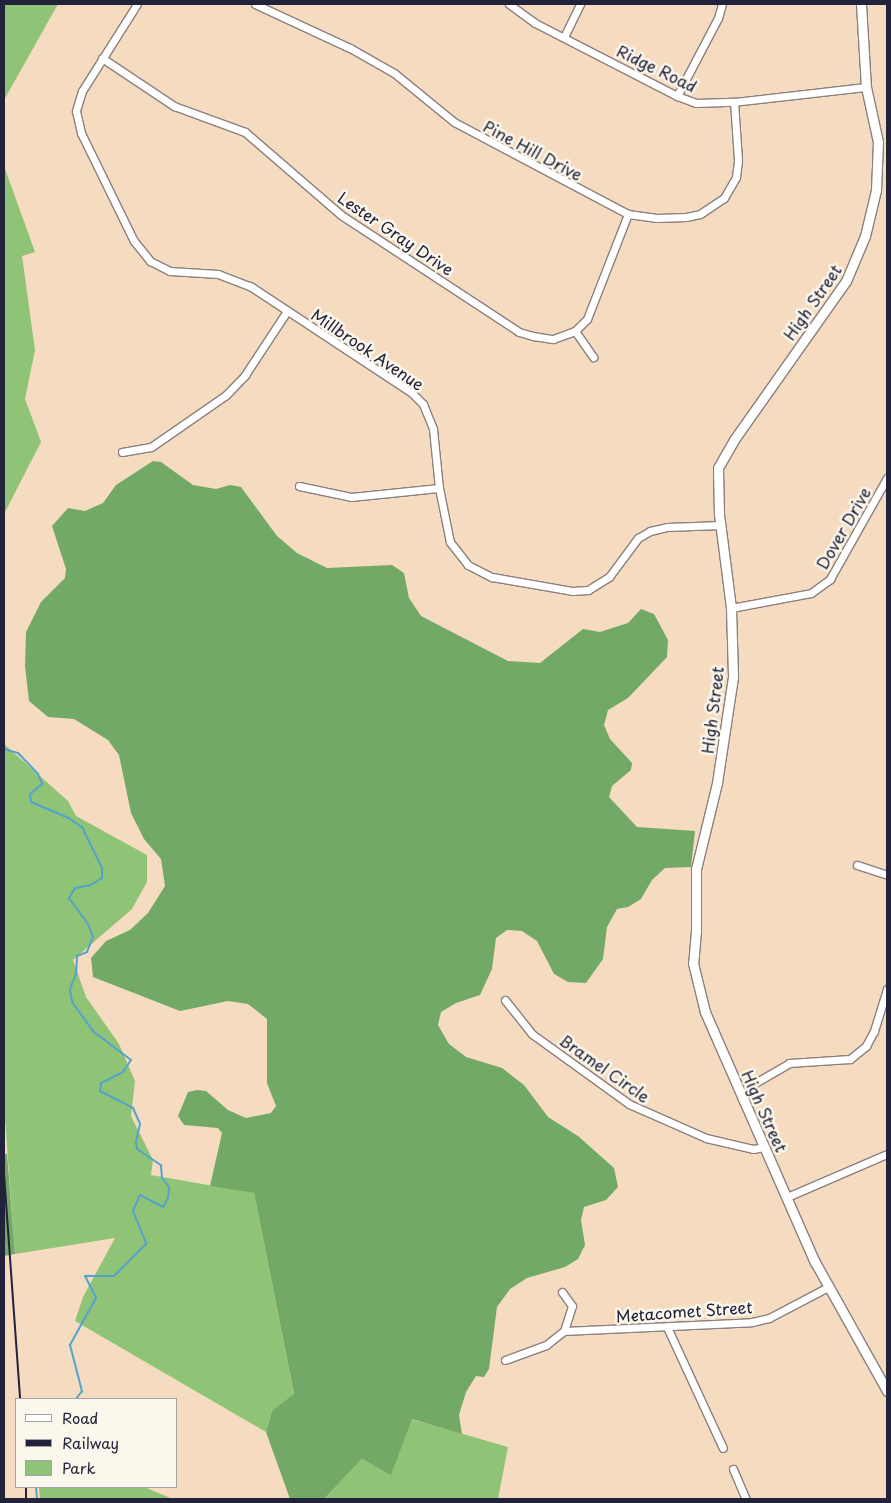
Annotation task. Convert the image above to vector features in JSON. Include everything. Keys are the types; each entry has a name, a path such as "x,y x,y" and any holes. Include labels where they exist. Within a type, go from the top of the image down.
{"street":[{"name":"Millbrook Avenue","path":"137,4 102,58 78,100 77,121 92,157 141,252 150,261 170,272 234,278 396,381 423,404 433,429 439,488 450,542 468,565 492,577 572,591 599,585 638,538 650,531 667,527 720,525"},
{"name":"Pine Hill Drive","path":"255,4 350,48 394,74 454,122 628,214 657,218 686,217 700,214 724,198 736,177 738,160 734,102"},
{"name":"Ridge Road","path":"509,4 535,23 677,96 696,103 734,102 866,87"},
{"path":"564,37 580,4"},
{"path":"677,96 718,18 722,4"},
{"name":"High Street","path":"861,4 866,87 878,142 876,190 865,236 846,281 721,461 717,477 720,525 731,608 732,695 717,783 696,869 696,931 693,963 705,1012 742,1099 828,1287 887,1390"},
{"name":"Lester Gray Drive","path":"102,58 174,106 245,132 341,215 519,332 553,339 575,331"},
{"path":"593,357 575,331 587,319 593,306 628,214"},
{"path":"122,452 151,447 226,395 245,375 286,311"},
{"name":"Dover Drive","path":"731,608 811,593 830,579 887,478"},
{"path":"299,486 351,497 439,488"},
{"path":"858,866 887,875"},
{"path":"742,1099 756,1083 789,1062 850,1059 870,1038 887,989"},
{"name":"Bramel Circle","path":"505,1000 532,1034 622,1100 647,1114 706,1138 753,1149 764,1146"},
{"path":"787,1197 887,1154"},
{"name":"Metacomet Street","path":"564,1331 667,1327 770,1318 828,1287"},
{"path":"505,1360 546,1345 564,1331 572,1306 562,1292"},
{"path":"667,1327 723,1448"},
{"path":"733,1469 746,1499"}],"green space":[{"path":"4,4 58,4 4,100"},
{"path":"4,166 35,252 22,256 35,350 25,399 41,442 5,512"},
{"path":"153,461 161,462 193,485 216,489 230,485 241,487 277,536 297,553 327,568 392,565 404,573 409,598 421,616 508,661 540,663 583,629 600,632 628,623 641,609 654,614 668,640 667,657 628,698 608,710 604,725 610,739 632,763 631,770 612,786 609,797 637,827 695,831 691,867 665,868 652,880 641,899 628,907 617,909 607,927 603,959 586,983 568,982 554,974 537,941 522,931 507,930 496,938 492,969 480,995 456,1003 441,1012 438,1025 449,1044 466,1057 502,1068 524,1085 548,1117 578,1136 614,1168 618,1187 606,1200 584,1207 581,1220 585,1245 578,1259 565,1267 527,1278 510,1289 497,1307 489,1369 484,1377 476,1376 466,1392 459,1415 462,1434 412,1419 391,1475 362,1459 324,1499 290,1499 266,1432 272,1411 294,1394 254,1193 210,1186 222,1133 218,1128 184,1125 178,1116 188,1092 197,1090 206,1091 228,1110 246,1118 271,1113 276,1106 267,1083 267,1019 248,1004 228,1001 180,1011 93,977 91,958 106,941 130,930 148,913 165,886 161,859 144,839 131,813 119,755 108,740 74,719 48,717 29,701 25,666 26,632 41,602 65,578 66,569 52,526 68,508 85,511 103,503 116,485"},
{"path":"4,744 68,801 76,816 147,855 147,882 132,909 73,960 86,997 119,1044 135,1081 131,1116 153,1160 151,1175 254,1193 294,1395 272,1411 266,1432 75,1321 83,1297 115,1238 15,1254 4,1106"},
{"path":"4,1154 7,1154 15,1254 4,1256"},
{"path":"411,1419 508,1447 498,1499 324,1499 362,1459 391,1474"},
{"path":"39,1488 146,1488 173,1499 40,1499"}],"waterway":[{"path":"4,749 18,753 38,774 42,784 30,794 31,802 67,817 82,827 102,868 102,878 91,885 75,888 69,898 88,924 93,937 87,952 77,956 76,974 70,989 72,1002 94,1032 131,1060 123,1072 101,1083 100,1091 133,1108 140,1124 136,1141 137,1149 161,1165 162,1178 169,1187 168,1198 163,1207 140,1195 133,1211 146,1244 114,1276 85,1276 96,1298 70,1345 82,1391 77,1398"},
{"path":"36,1488 37,1499"}],"railway":[{"path":"4,1174 20,1398"},
{"path":"26,1488 26,1499"}]}
